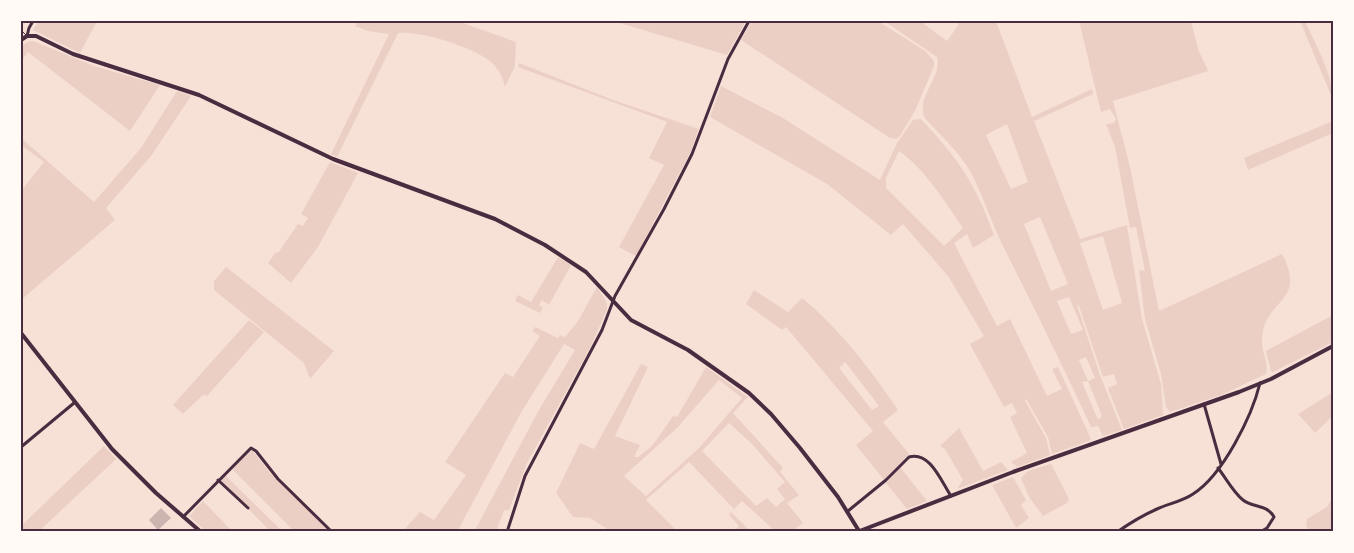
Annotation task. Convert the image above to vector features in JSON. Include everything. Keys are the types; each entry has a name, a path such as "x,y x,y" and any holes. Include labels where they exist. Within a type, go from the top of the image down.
{"street":[{"path":"27,36 33,21"},
{"path":"507,532 525,476 602,330 612,303 692,154 728,59 749,21"},
{"path":"21,40 27,36 36,36 73,54 198,95 333,160 503,223 545,244 573,262 596,281 612,303 631,320 688,350 749,393 786,430 848,511 859,532 951,496 1260,383 1333,346"},
{"path":"21,334 74,403 123,460 201,532"},
{"path":"1117,532 1145,514 1193,494 1218,468 1256,402 1260,383"},
{"path":"21,447 74,403"},
{"path":"1204,404 1221,464"},
{"path":"183,517 247,450 253,448 278,479 332,532"},
{"path":"848,511 886,480 909,457 917,456 928,461 951,496"},
{"path":"1218,468 1243,500 1265,508 1272,514 1272,522 1260,532"},
{"path":"218,480 248,508"}],"lane":[{"path":"21,30 27,36"}],"shaded area":[{"path":"39,21 97,21 80,53 33,30"},
{"path":"358,21 457,21 516,42 515,66 505,87 494,65 473,51 434,37 398,33 337,157 331,154 389,34 368,31 355,26"},
{"path":"613,21 746,21 727,55"},
{"path":"752,21 878,21 925,51 934,61 934,66 915,111 900,136 896,139 890,138 741,40"},
{"path":"884,21 920,21 947,41 959,24 956,21 996,21 1032,117 1092,89 1093,94 1034,121 1080,239 1127,225 1142,319 1161,384 1163,415 1124,429 1108,388 1117,384 1114,374 1103,377 1079,306 1077,305 1100,375 1122,430 1103,436 1098,426 1091,427 998,236 982,195 967,166 924,117 924,101 936,72 938,65 937,57","holes":["1007,124 1028,182 1011,189 986,135","1040,217 1068,284 1051,291 1024,224","1103,236 1122,303 1103,310 1080,243","1069,297 1083,330 1071,334 1057,301","1086,357 1095,378 1088,381 1079,360","1088,381 1102,416 1098,420 1082,382"]},
{"path":"1079,21 1191,21 1198,49 1208,71 1113,101 1130,167 1159,311 1282,254 1289,270 1290,282 1288,292 1264,326 1262,343 1267,370 1266,374 1221,395 1170,412 1166,407 1161,374 1145,319 1139,270 1145,271 1136,227 1130,228 1115,147 1106,124 1114,123 1116,119 1110,109 1101,112"},
{"path":"1300,21 1305,21 1323,60 1330,80 1333,100"},
{"path":"33,41 94,66 160,85 130,131 28,52 21,61 21,47 27,42"},
{"path":"519,63 613,100 699,129 690,153 636,256 619,247 664,165 649,158 667,122 518,67"},
{"path":"721,86 783,118 880,180 897,143 913,120 921,119 965,172 980,200 994,235 973,248 967,234 954,243 997,326 1010,319 1047,396 1062,389 1052,369 1058,367 1091,439 1052,454 1048,437 1026,399 1025,401 1046,438 1050,455 1017,467 1011,462 1027,453 1010,417 1017,413 1012,403 1004,407 970,344 984,336 948,276 903,224 891,235 827,184 710,117","holes":["899,151 934,186 963,228 944,246 886,188 886,178"]},
{"path":"177,91 191,96 151,156 106,208 115,220 21,300 21,191 44,162 21,145 21,138 94,202 141,148"},
{"path":"1333,121 1333,133 1248,170 1244,158"},
{"path":"330,162 358,173 318,247 291,283 268,263 276,252 278,253 298,224 303,226 308,218 301,214"},
{"path":"558,257 571,265 549,305 542,300 539,305 543,308 540,313 515,301 518,295 531,302"},
{"path":"226,267 334,351 310,379 304,363 214,290 214,281"},
{"path":"597,287 607,303 607,310 589,350 527,463 509,510 504,510 496,532 474,532 540,408 575,350 564,344 522,411 457,532 402,532 420,512 434,520 466,475 445,462 505,373 513,377 540,336 532,331 535,327 558,338 560,335 565,337 578,321"},
{"path":"754,290 788,312 802,298 830,323 866,365 898,410 883,422 909,454 884,480 856,445 873,431 786,327 782,330 746,304","holes":["845,362 879,406 872,410 839,368"]},
{"path":"1333,315 1333,342 1273,372 1271,371 1266,351"},
{"path":"249,320 264,332 207,396 204,394 183,414 173,405"},
{"path":"641,364 648,367 615,436 640,445 634,457 638,457 653,445 673,416 677,417 706,367 748,397 733,413 783,468 780,472 799,495 787,503 803,523 791,532 776,532 742,501 734,509 689,462 646,500 678,532 612,532 590,518 573,517 556,493 580,443 594,449","holes":["719,380 742,398 699,448 646,496 624,476 677,428","729,423 753,445 785,482 777,489 785,499 776,507 767,498 756,506 702,451"]},
{"path":"1333,392 1333,416 1315,433 1298,414"},
{"path":"959,428 983,471 1001,462 1008,470 957,489 963,480 945,449 940,446"},
{"path":"104,446 116,459 38,532 21,532 21,526"},
{"path":"252,450 270,473 330,532 295,532 232,469 248,451"},
{"path":"1051,464 1069,499 1067,503 1043,516 1029,497 1021,478 1028,471"},
{"path":"900,467 927,501 907,509 886,483"},
{"path":"225,475 283,532 271,532 221,481"},
{"path":"1013,477 1026,500 1021,505 1029,518 1016,528 992,485"},
{"path":"1333,497 1333,532 1312,532 1306,526 1307,519 1327,507"},
{"path":"203,501 233,532 207,532 189,516"},
{"path":"731,512 751,532 734,532 739,526 729,515"}],"building":[{"path":"161,508 171,518 158,530 149,520"}]}
